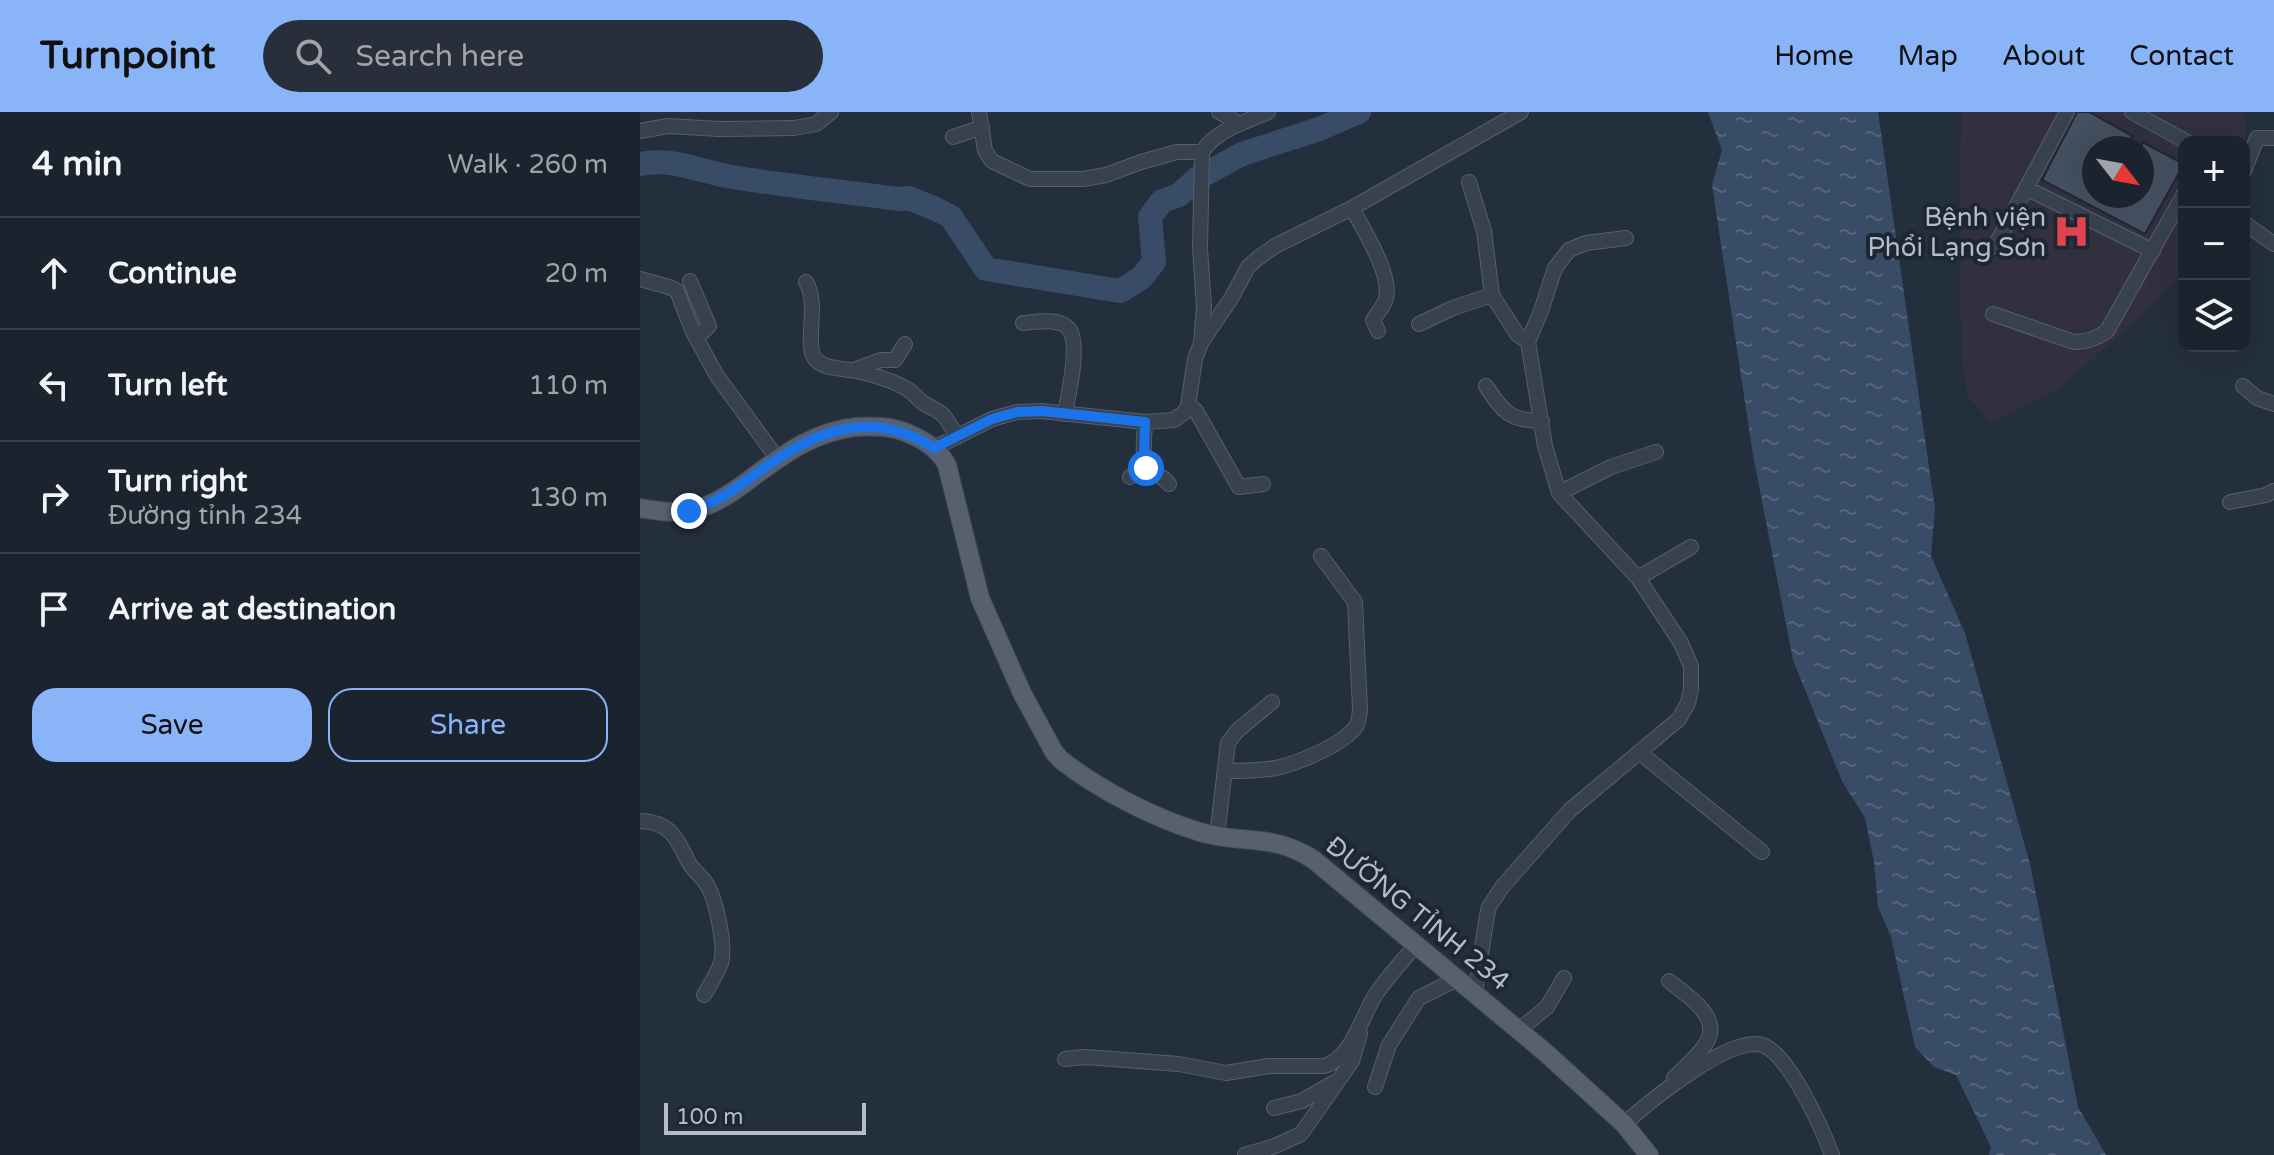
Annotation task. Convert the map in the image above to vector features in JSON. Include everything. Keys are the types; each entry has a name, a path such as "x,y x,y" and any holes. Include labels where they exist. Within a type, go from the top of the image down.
{"main road":[{"path":"640,508 677,513 704,507 728,495 777,458 822,434 862,427 897,430 934,448"},
{"name":"ĐƯỜNG TỈNH 234","path":"934,448 949,471 980,598 1022,693 1054,752 1070,767 1117,795 1199,832 1268,841 1303,853 1339,879 1519,1030 1624,1124 1649,1155"}],"street":[{"path":"640,131 668,126 794,128 816,124 831,112"},
{"path":"979,112 985,151 992,161 1030,179 1083,179 1106,175 1177,152 1201,156"},
{"path":"1219,112 1240,124"},
{"path":"1201,343 1204,307 1200,248 1201,156 1208,142 1217,134 1268,112"},
{"path":"934,448 1005,414 1029,411 1145,422 1174,420 1185,412 1188,405 1195,359 1201,343 1248,267 1275,246 1352,208 1521,112"},
{"path":"1995,246 2067,112"},
{"path":"2132,112 2178,137"},
{"path":"953,137 982,127"},
{"path":"2250,156 2257,138 2274,138"},
{"path":"1469,182 1484,231 1492,295 1517,334 1528,342"},
{"path":"2026,188 2153,251"},
{"path":"1993,314 2074,342 2098,337 2107,331 2178,205"},
{"path":"1352,208 1383,270 1386,284 1387,297 1373,320 1378,331"},
{"path":"2250,227 2274,244"},
{"path":"1475,992 1489,907 1502,887 1570,810 1679,719 1688,703 1691,689 1691,666 1681,643 1638,578 1559,493 1545,446 1528,342 1555,268 1569,250 1586,243 1626,238"},
{"path":"640,279 677,291 696,338 717,376 777,458"},
{"path":"690,281 709,326 696,338"},
{"path":"806,282 813,303 810,344 813,356 835,369 854,370 909,390 940,412 957,437"},
{"path":"1419,324 1492,295"},
{"path":"1023,323 1066,325 1073,334 1075,348 1065,414"},
{"path":"854,370 881,360 895,360 905,344"},
{"path":"1486,386 1507,415 1523,421 1542,421"},
{"path":"2243,386 2257,398 2274,404"},
{"path":"1188,405 1196,411 1239,487 1263,484"},
{"path":"1145,422 1146,468 1162,475 1169,484"},
{"path":"1559,493 1611,467 1656,452"},
{"path":"1130,477 1146,468"},
{"path":"2230,502 2274,491"},
{"path":"1638,578 1691,547"},
{"path":"1225,771 1278,768 1309,757 1348,735 1359,721 1355,602 1321,556"},
{"path":"1217,836 1228,743 1272,702"},
{"path":"1639,752 1762,852"},
{"path":"640,821 662,825 673,834 689,864 710,890 723,952 715,977 704,995"},
{"path":"1065,1059 1085,1057 1179,1064 1226,1073 1269,1066 1332,1064 1342,1055 1376,993 1417,944"},
{"path":"1375,1087 1389,1045 1419,998 1459,978"},
{"path":"1519,1030 1547,1007 1564,978"},
{"path":"1624,1124 1660,1093 1705,1045 1710,1032 1701,1008 1669,981"},
{"path":"1245,1155 1301,1134 1352,1061 1365,1014"},
{"path":"1660,1093 1730,1048 1764,1045 1788,1069 1821,1128 1832,1155"},
{"path":"1274,1108 1302,1101 1341,1079"}],"shaded area":[{"name":"Bệnh viện Phổi Lạng Sơn","path":"1961,112 2242,112 2246,124 2245,136 2178,136 2178,276 2139,319 2060,387 1993,423 1968,397 1962,362"}],"water":[{"path":"1708,112 1878,112 1935,509 1931,556 1965,633 2030,864 2078,1107 2106,1155 1989,1155 1991,1147 1956,1075 1934,1067 1915,1047 1891,937 1878,907 1874,862 1865,818 1842,781 1793,660 1753,455 1712,185 1722,150"}],"building":[{"path":"2077,112 2089,112 2132,136 2082,136 2082,201 2042,180"},
{"path":"2154,148 2178,161 2178,175 2145,234 2095,208 2154,208"}],"waterway":[{"path":"640,164 664,162 753,180 908,198 951,217 986,269 1120,291 1141,278 1154,262 1150,217 1162,201 1179,195 1198,178 1242,154 1319,129 1359,112"}],"place":[{"name":"Bệnh viện Phổi Lạng Sơn","path":"2072,232"}],"route":[{"path":"689,511 728,495 777,458 812,438 833,431 862,427 889,428 918,438 934,448 992,419 1017,412 1042,411 1145,422 1146,468"}]}
